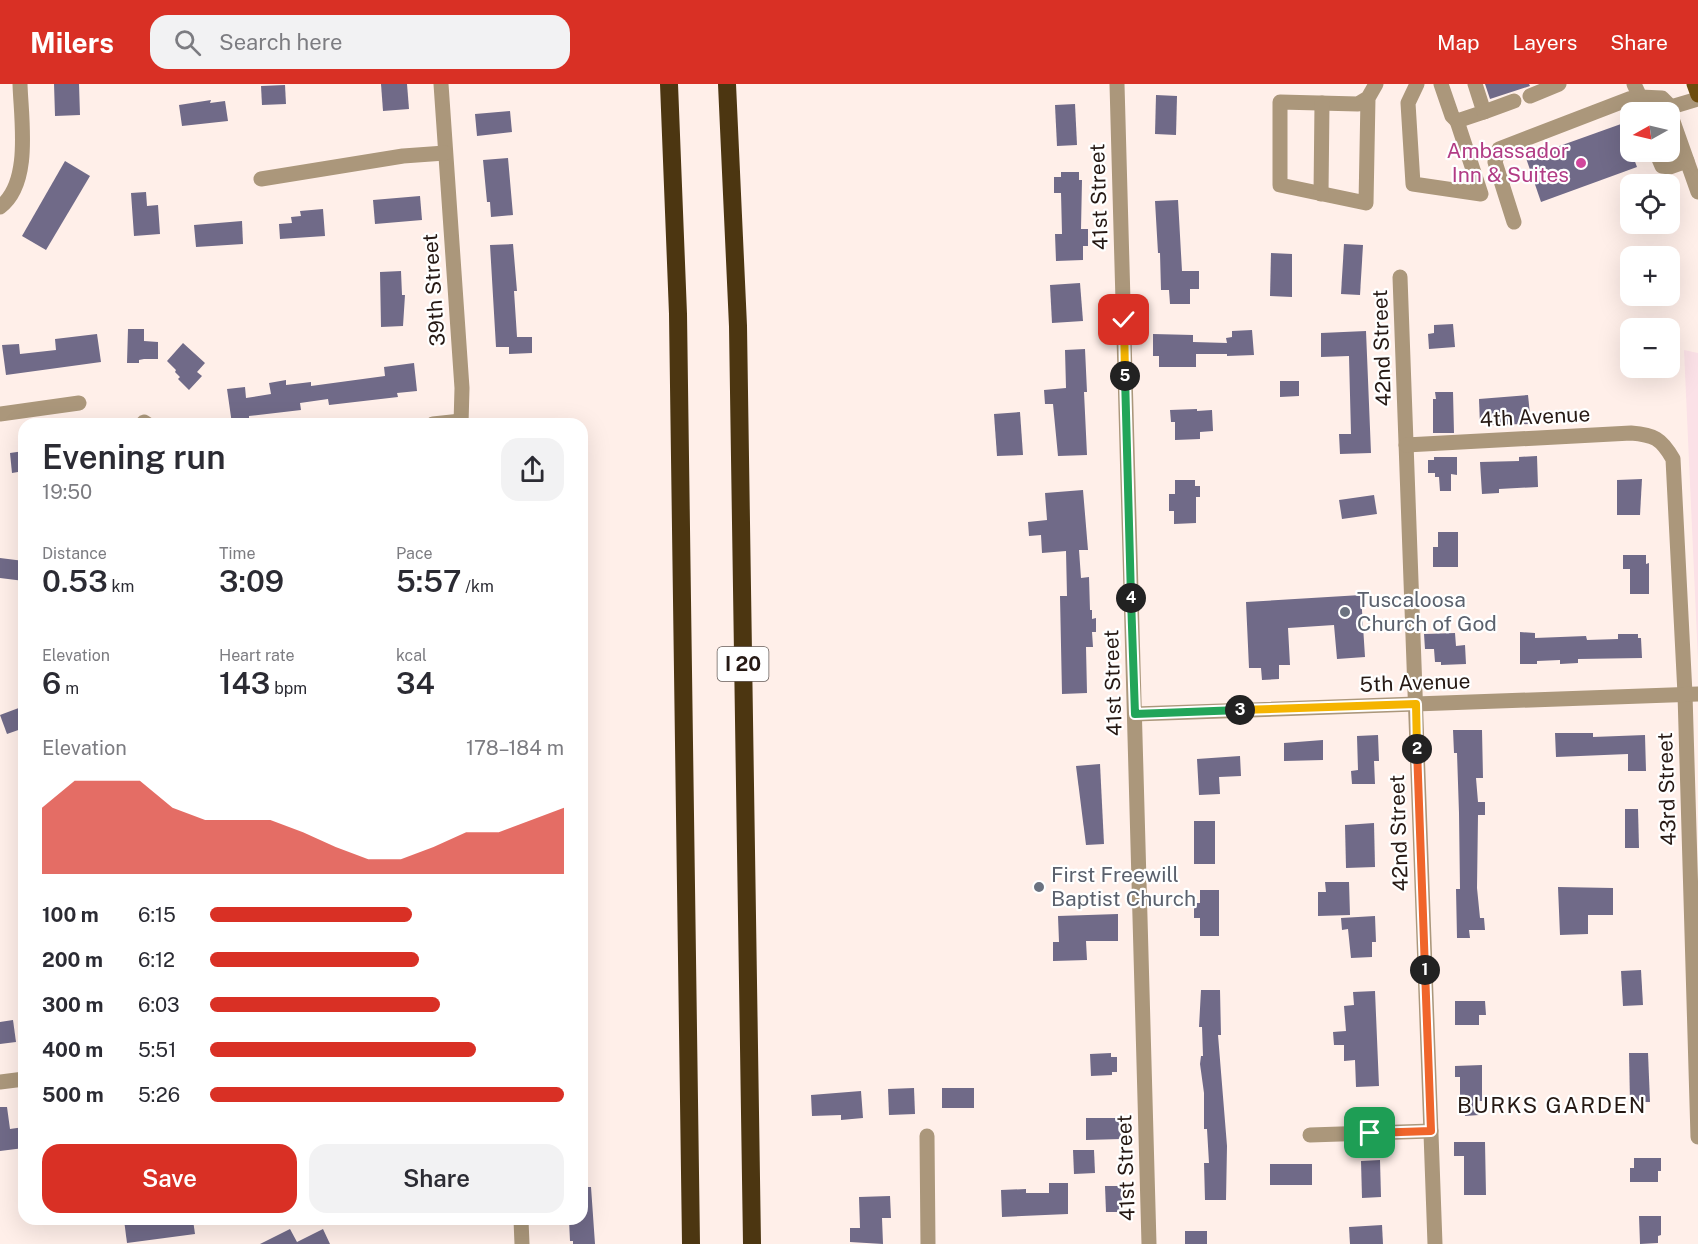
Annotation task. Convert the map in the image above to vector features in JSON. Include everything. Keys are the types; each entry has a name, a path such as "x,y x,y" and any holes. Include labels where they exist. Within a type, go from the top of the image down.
{"highway":[{"path":"669,84 678,314 691,1244"},
{"name":"I 20","path":"727,84 738,326 752,1244"}],"main road":[{"path":"1694,84 1698,97"}],"street":[{"path":"0,207 20,179 22,160 20,84"},
{"name":"39th Street","path":"441,84 462,388 461,418"},
{"name":"41st Street","path":"1117,84 1149,1244"},
{"path":"1368,98 1358,104 1280,102 1280,185 1366,202 1368,98 1376,84"},
{"path":"1417,84 1408,103 1413,184 1481,194 1457,121 1452,116 1441,84"},
{"path":"1474,84 1484,112"},
{"path":"1530,96 1559,84"},
{"path":"1514,222 1495,162 1499,149 1629,99 1637,91 1662,98 1664,102"},
{"path":"1680,106 1698,97"},
{"path":"1457,121 1514,102"},
{"path":"1321,194 1322,103"},
{"path":"1680,140 1698,192"},
{"path":"261,179 403,156 445,153"},
{"path":"1660,162 1662,166 1670,167 1687,161"},
{"name":"42nd Street","path":"1400,278 1435,1244"},
{"path":"0,414 79,403"},
{"name":"4th Avenue","path":"1406,445 1631,433 1648,435 1664,442"},
{"name":"43rd Street","path":"1664,442 1673,459 1691,694 1698,1137"},
{"name":"5th Avenue","path":"1135,714 1691,694"},
{"path":"0,1082 18,1080"},
{"path":"1310,1135 1431,1131"},
{"path":"927,1136 928,1244"},
{"path":"521,1225 523,1244"}],"shaded area":[{"path":"1684,350 1698,353 1698,661"}],"building":[{"path":"54,84 79,84 80,115 55,116"},
{"path":"381,84 407,84 409,109 383,111"},
{"path":"1485,84 1529,84 1530,86 1490,99"},
{"path":"285,85 286,104 262,105 261,86"},
{"path":"1156,95 1177,96 1176,135 1155,134"},
{"path":"211,100 210,103 225,101 228,121 182,126 179,105"},
{"path":"1075,104 1077,145 1057,146 1055,105"},
{"path":"510,111 512,132 477,136 475,114"},
{"name":"Ambassador Inn & Suites","path":"1620,124 1620,162 1635,162 1637,167 1541,202 1526,158"},
{"path":"508,158 513,215 491,217 490,202 487,202 483,160"},
{"path":"65,161 90,176 46,250 22,236"},
{"path":"1061,172 1079,172 1079,180 1082,180 1081,229 1088,229 1088,246 1083,246 1083,260 1056,261 1055,234 1062,234 1061,193 1054,193 1054,177 1061,177"},
{"path":"146,192 147,206 158,205 160,234 134,236 131,193"},
{"path":"420,196 422,220 375,224 373,200"},
{"path":"1178,200 1182,271 1199,271 1199,289 1190,289 1190,304 1170,304 1169,290 1161,290 1155,201"},
{"path":"323,209 325,236 280,239 279,224 292,223 291,217 301,216 300,211"},
{"path":"242,221 243,244 196,247 194,225"},
{"path":"513,244 517,291 514,291 517,337 532,337 532,353 509,354 509,347 496,347 490,245"},
{"path":"1344,244 1363,245 1360,295 1341,294"},
{"path":"1271,253 1292,254 1292,297 1270,296"},
{"path":"401,271 402,295 405,295 403,326 381,327 380,272"},
{"path":"1080,283 1083,321 1052,323 1050,285"},
{"path":"1453,324 1455,347 1429,349 1428,334 1434,333 1434,325"},
{"path":"128,329 144,329 144,341 158,342 158,359 127,363"},
{"path":"1252,330 1254,355 1196,354 1196,367 1159,367 1159,356 1153,356 1153,334 1193,335 1193,342 1227,343 1226,338 1232,337 1232,331"},
{"path":"1366,331 1371,453 1340,454 1339,434 1351,434 1349,356 1321,357 1321,333"},
{"path":"97,334 101,362 6,375 2,345 19,344 20,354 56,350 55,339"},
{"path":"183,343 205,363 197,372 202,376 189,390 178,379 180,377 175,372 176,370 167,361"},
{"path":"1085,349 1087,392 1084,392 1087,455 1058,456 1053,404 1045,404 1044,390 1066,388 1065,350"},
{"path":"414,363 417,391 397,393 398,397 329,405 328,399 300,403 301,410 249,416 249,418 231,418 227,389 245,387 246,398 271,394 269,383 286,380 286,385 311,382 311,386 385,376 384,367"},
{"path":"1280,381 1299,381 1299,396 1280,397"},
{"path":"1435,392 1453,392 1454,433 1433,433"},
{"path":"1528,395 1531,424 1480,425 1479,399"},
{"path":"1197,409 1197,411 1212,410 1213,431 1200,432 1200,439 1175,440 1175,422 1171,422 1170,410"},
{"path":"1020,412 1023,455 997,456 994,414"},
{"path":"18,452 18,472 12,473 10,453"},
{"path":"1537,456 1538,487 1499,489 1499,493 1482,494 1480,462 1519,461 1519,457"},
{"path":"1434,457 1457,457 1457,475 1451,474 1451,491 1440,491 1439,477 1435,477 1435,473 1428,473 1428,460 1434,460"},
{"path":"1642,479 1640,515 1617,515 1617,480"},
{"path":"1175,480 1195,480 1195,486 1200,486 1200,497 1196,497 1196,523 1174,524 1174,511 1169,511 1169,494 1175,494"},
{"path":"1083,490 1088,550 1079,550 1081,578 1089,577 1090,610 1092,610 1092,619 1096,618 1096,632 1092,632 1093,647 1086,647 1087,693 1062,694 1060,596 1067,596 1066,551 1042,553 1041,535 1029,536 1028,522 1047,520 1045,493"},
{"path":"1374,495 1377,514 1342,519 1339,500"},
{"path":"1438,532 1458,532 1458,567 1433,567 1433,547 1438,547"},
{"path":"1623,555 1646,555 1646,564 1649,563 1649,594 1630,594 1630,569 1623,569"},
{"path":"0,558 18,560 18,580 0,578"},
{"path":"1361,595 1365,657 1337,659 1334,625 1288,628 1290,665 1279,665 1279,679 1262,680 1261,668 1249,668 1246,602"},
{"path":"1520,632 1535,633 1535,638 1586,636 1587,640 1618,639 1618,634 1638,634 1638,638 1641,638 1642,658 1578,659 1578,663 1560,664 1560,660 1537,661 1537,664 1520,664"},
{"path":"1455,633 1456,646 1465,645 1466,664 1441,665 1441,662 1435,662 1434,649 1425,649 1424,634"},
{"path":"18,708 18,730 7,734 0,715"},
{"path":"1453,730 1482,730 1483,778 1476,778 1478,802 1485,802 1485,815 1478,815 1477,888 1480,918 1484,918 1485,930 1469,930 1470,938 1457,938 1456,889 1460,889 1459,813 1457,753 1454,753"},
{"path":"1555,733 1593,733 1593,737 1645,735 1646,771 1628,771 1628,754 1556,757"},
{"path":"1378,735 1379,761 1374,761 1375,784 1352,784 1351,771 1358,770 1357,736"},
{"path":"1323,740 1323,760 1284,761 1284,743"},
{"path":"1240,756 1241,776 1219,777 1220,794 1199,795 1197,759"},
{"path":"1100,764 1104,844 1086,845 1076,766"},
{"path":"1625,809 1638,809 1639,848 1625,848"},
{"path":"1194,821 1215,821 1215,864 1194,864"},
{"path":"1374,823 1375,867 1346,868 1345,825"},
{"path":"1325,882 1349,882 1350,915 1318,916 1318,892 1326,892"},
{"path":"1558,887 1613,888 1613,915 1588,915 1588,934 1560,935"},
{"path":"1200,890 1219,890 1219,936 1200,936 1200,918 1194,918 1194,903 1200,903"},
{"path":"1118,914 1118,941 1086,941 1087,960 1053,961 1053,942 1059,942 1058,916"},
{"path":"1375,916 1376,942 1372,942 1372,957 1351,958 1348,929 1342,930 1341,918"},
{"path":"1641,970 1643,1005 1623,1006 1621,971"},
{"path":"1201,990 1220,990 1221,1035 1218,1035 1227,1146 1226,1200 1205,1200 1204,1163 1209,1163 1207,1129 1204,1129 1204,1093 1200,1064 1201,1056 1203,1056 1202,1027 1199,1027"},
{"path":"1375,991 1379,1086 1356,1087 1355,1060 1344,1061 1344,1045 1334,1045 1333,1032 1346,1031 1344,1006 1354,1005 1353,992"},
{"path":"1455,1001 1485,1001 1486,1015 1479,1015 1479,1025 1455,1025"},
{"path":"13,1020 16,1042 0,1044 0,1022"},
{"path":"1111,1053 1111,1057 1117,1057 1117,1072 1112,1072 1112,1075 1091,1076 1090,1054"},
{"path":"1629,1053 1648,1053 1650,1102 1630,1102"},
{"path":"1482,1065 1482,1101 1479,1101 1479,1115 1465,1116 1465,1102 1460,1102 1460,1077 1455,1077 1455,1066"},
{"path":"914,1088 915,1114 889,1115 888,1089"},
{"path":"942,1088 974,1088 974,1108 942,1108"},
{"path":"861,1091 863,1118 841,1120 841,1115 812,1116 811,1095"},
{"path":"0,1107 7,1107 10,1129 18,1128 18,1149 0,1151"},
{"path":"1086,1118 1120,1118 1121,1139 1086,1140"},
{"path":"1454,1142 1485,1142 1486,1195 1464,1195 1464,1156 1454,1156"},
{"path":"1073,1150 1094,1150 1095,1173 1074,1174"},
{"path":"1634,1158 1661,1158 1658,1182 1630,1182 1630,1168 1634,1168"},
{"path":"1380,1160 1381,1197 1362,1198 1361,1161"},
{"path":"1270,1164 1312,1164 1312,1185 1270,1185"},
{"path":"1049,1183 1068,1183 1068,1214 1002,1217 1001,1190 1026,1189 1026,1193 1049,1193"},
{"path":"1105,1186 1122,1186 1122,1212 1106,1212"},
{"path":"588,1187 591,1187 595,1244 573,1244 573,1241 570,1241 569,1225 588,1225"},
{"path":"890,1196 891,1218 882,1218 883,1244 850,1242 850,1228 860,1228 859,1197"},
{"path":"1639,1216 1661,1216 1661,1235 1658,1236 1658,1243 1640,1244"},
{"path":"125,1225 194,1225 195,1234 127,1243"},
{"path":"1382,1225 1383,1244 1350,1244 1349,1227"},
{"path":"290,1229 297,1242 323,1229 330,1244 260,1244"},
{"path":"1185,1231 1207,1231 1207,1244 1185,1244"}],"place":[{"name":"Ambassador Inn & Suites","path":"1581,163"},
{"name":"Tuscaloosa Church of God","path":"1345,612"},
{"name":"First Freewill Baptist Church","path":"1039,887"}],"district":[{"name":"BURKS GARDEN","path":"1552,1105"}],"route":[{"path":"1124,320 1135,714 1416,704 1431,1131 1370,1133"}]}
